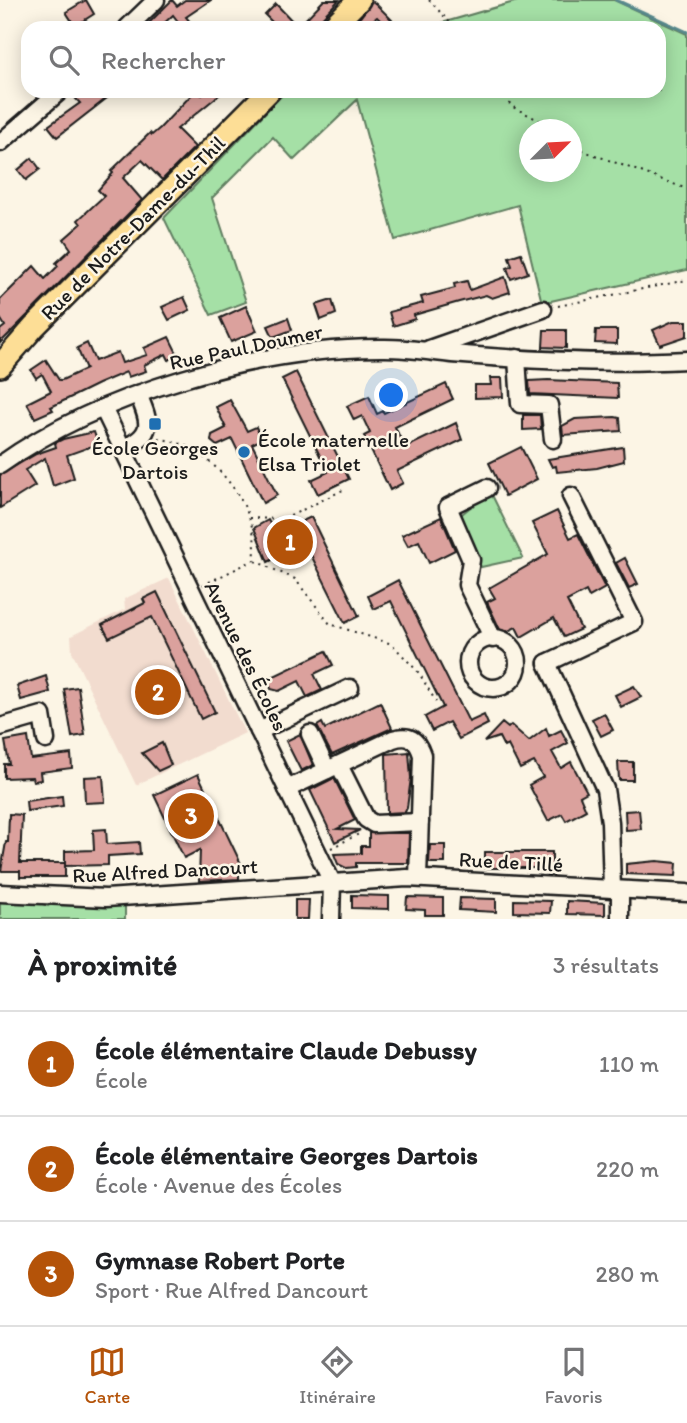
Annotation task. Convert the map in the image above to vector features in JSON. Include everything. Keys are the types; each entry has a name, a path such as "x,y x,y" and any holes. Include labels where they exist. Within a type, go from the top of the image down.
{"main road":[{"path":"338,21 359,0"},
{"name":"Rue de Notre-Dame-du-Thil","path":"0,366 34,327 262,98"}],"street":[{"path":"135,21 154,3"},
{"path":"0,143 52,98"},
{"path":"427,350 509,318 543,309"},
{"name":"Rue Paul Doumer","path":"0,465 52,430 138,394 233,368 283,358 356,348 597,361 687,360"},
{"path":"517,358 520,404 549,405 553,439"},
{"path":"123,449 145,434 148,421 138,394"},
{"name":"Avenue des Écoles","path":"103,408 332,882"},
{"path":"487,488 448,508 471,560 467,585 493,639"},
{"path":"550,670 634,622 571,496"},
{"path":"493,639 508,643 518,664 516,672 506,684 490,688 475,681 468,666 469,658 478,644 493,639"},
{"path":"518,664 531,655 550,670 604,789 620,919"},
{"path":"259,731 350,688"},
{"path":"0,727 42,715 46,740"},
{"path":"310,734 366,819 374,824 420,822"},
{"path":"287,789 393,739 405,736 412,738 422,755 418,878"},
{"name":"Rue de Tillé","path":"332,882 418,878 687,893"},
{"path":"331,919 332,882"},
{"name":"Rue Alfred Dancourt","path":"0,892 106,898 332,882"}],"path":[{"path":"429,0 448,21"},
{"path":"506,98 511,106 536,119"},
{"path":"582,149 687,189"},
{"path":"543,309 687,280"},
{"path":"145,434 188,447 227,479 248,518 256,547 254,560"},
{"path":"248,518 284,519 345,489"},
{"path":"191,591 254,560"},
{"path":"254,560 295,579 330,624 392,644 419,673 436,702"},
{"path":"318,854 359,835 370,821"}],"shaded area":[{"path":"169,578 245,733 136,785 72,652 71,636 125,609 124,599"}],"green space":[{"path":"521,0 614,0 659,21 449,21"},
{"path":"666,24 687,34 687,270 542,303 518,205 395,240 357,100 294,160 273,137 212,198 246,302 211,315 164,218 279,98 666,98"},
{"path":"490,491 523,558 481,567 457,518"},
{"path":"0,898 38,902 48,906 55,901 125,903 125,919 0,919"}],"building":[{"path":"86,0 94,14 83,21 72,21 66,12"},
{"path":"172,0 177,6 185,0 211,0 186,17 189,21 178,21 173,15 167,21 151,21"},
{"path":"324,0 339,0 319,21 304,21"},
{"path":"372,1 393,21 381,21 377,17 372,21 359,19"},
{"path":"276,4 292,21 271,21 265,15"},
{"path":"107,98 57,137 48,126 80,103 76,99"},
{"path":"188,98 215,98 177,129 195,147 162,180 142,160 123,178 142,200 0,343 0,330 5,326 0,318 0,300 34,266 45,279 58,266 56,263 71,249 64,239 81,224 78,220 104,196 98,190 113,173 111,171 150,133 152,135"},
{"path":"32,158 40,169 26,180 18,170"},
{"path":"521,253 528,273 511,279 507,268 512,266 509,257"},
{"path":"505,277 510,292 492,298 486,295 414,315 415,319 393,326 389,312 423,303 421,297 455,288 454,284 467,281 470,290"},
{"path":"184,297 190,310 169,320 162,307"},
{"path":"332,300 336,314 321,320 316,305"},
{"path":"246,306 257,331 231,342 220,318"},
{"path":"288,318 292,330 273,337 268,326"},
{"path":"673,321 687,321 687,336 660,345 653,330"},
{"path":"544,330 566,330 566,348 543,347"},
{"path":"596,330 617,330 617,344 595,343"},
{"path":"169,337 178,355 169,360 166,354 144,365 146,371 128,377 126,372 51,407 53,410 35,418 27,403 51,391 42,374 36,378 31,370 46,360 59,380 62,380 86,369 77,348 87,343 95,361 118,352 122,363 147,355 144,348"},
{"path":"296,372 349,479 318,494 311,480 328,472 282,379"},
{"path":"490,378 502,378 503,397 475,398 475,385 491,385"},
{"path":"529,381 617,383 618,398 530,394"},
{"path":"446,384 453,399 395,427 405,448 456,423 462,440 397,471 403,483 390,490 364,436 370,433 362,416 354,420 347,406 369,396 377,414 383,411 384,413"},
{"path":"230,400 247,431 256,427 262,439 252,444 277,495 263,503 232,439 217,446 211,441 212,435 226,428 216,407"},
{"path":"523,415 540,415 541,429 523,430"},
{"path":"620,418 621,431 563,435 562,426 575,419"},
{"path":"94,432 98,444 67,455 74,478 53,486 45,458 25,470 35,486 0,508 0,475 36,454 56,447 55,443 63,439"},
{"path":"521,447 537,479 505,496 489,463"},
{"path":"623,447 624,461 597,468 557,472 556,466 552,467 548,459"},
{"path":"557,511 570,538 578,534 605,588 589,597 586,591 567,601 581,629 564,637 554,618 521,637 516,627 502,634 487,602 495,598 489,588 548,554 532,523"},
{"path":"311,517 359,616 345,623 305,543 268,562 254,528 268,520 278,538 298,528 296,524"},
{"path":"441,517 455,550 429,563 419,541 408,546 402,535"},
{"path":"625,558 638,584 629,588 616,563"},
{"path":"398,580 469,722 484,715 488,724 459,739 449,722 432,731 425,717 443,707 391,601 374,609 368,596"},
{"path":"157,592 215,712 201,719 152,617 109,638 102,625 145,603 143,599"},
{"path":"326,651 333,665 314,674 322,690 307,697 299,681 279,691 271,689 269,682 272,677"},
{"path":"46,676 50,692 21,700 17,686"},
{"path":"634,686 641,697 621,707 615,695"},
{"path":"78,687 85,735 72,737 64,689"},
{"path":"380,702 392,728 332,755 317,726 322,723 325,729"},
{"path":"604,713 613,730 601,736 592,719"},
{"path":"502,723 508,728 511,725 529,741 546,728 549,736 561,730 568,743 552,752 561,768 571,762 587,792 580,796 586,810 566,821 562,814 548,821 529,785 543,777 534,762 520,769 508,745 504,747 499,737 484,742"},
{"path":"300,734 313,765 301,771 286,741"},
{"path":"28,737 31,759 71,754 72,768 40,772 41,780 33,781 32,777 4,778 4,764 9,764 5,741"},
{"path":"162,743 171,765 158,771 142,753"},
{"path":"409,752 411,778 407,808 405,812 387,813 386,754"},
{"path":"618,762 633,762 633,780 619,780"},
{"path":"198,774 244,870 239,871 239,879 199,881 200,850 184,858 154,795"},
{"path":"103,776 105,802 85,803 84,777"},
{"path":"334,778 355,820 337,829 360,830 335,842 310,790"},
{"path":"62,796 63,806 27,811 26,801"},
{"path":"639,810 641,829 626,830 625,811"},
{"path":"9,814 22,815 20,863 65,863 65,877 20,877 20,871 1,871 8,842"},
{"path":"106,829 107,844 139,842 140,854 108,856 108,865 65,866 65,851 94,850 93,830"},
{"path":"369,833 409,833 408,863 356,863 356,867 346,868 338,864 334,854 361,853 361,846 369,846"},
{"path":"430,845 445,845 445,863 429,863"},
{"path":"485,852 552,852 552,868 485,868"},
{"path":"657,861 677,863 676,876 626,874 626,864"},
{"path":"352,895 389,896 389,909 352,908"},
{"path":"407,897 443,898 443,915 425,915 425,910 406,909"},
{"path":"460,898 496,899 496,912 459,910"},
{"path":"295,900 309,900 308,919 295,919"},
{"path":"514,900 551,901 550,913 514,912"},
{"path":"567,901 605,903 605,915 567,914"}],"waterway":[{"path":"616,0 663,21"},
{"path":"666,23 687,32"}],"place":[{"name":"École Georges Dartois","path":"155,424"},
{"name":"École maternelle Elsa Triolet","path":"244,452"},
{"name":"École élémentaire Claude Debussy","path":"290,542"},
{"name":"École élémentaire Georges Dartois","path":"158,692"},
{"name":"Gymnase Robert Porte","path":"191,816"}]}
